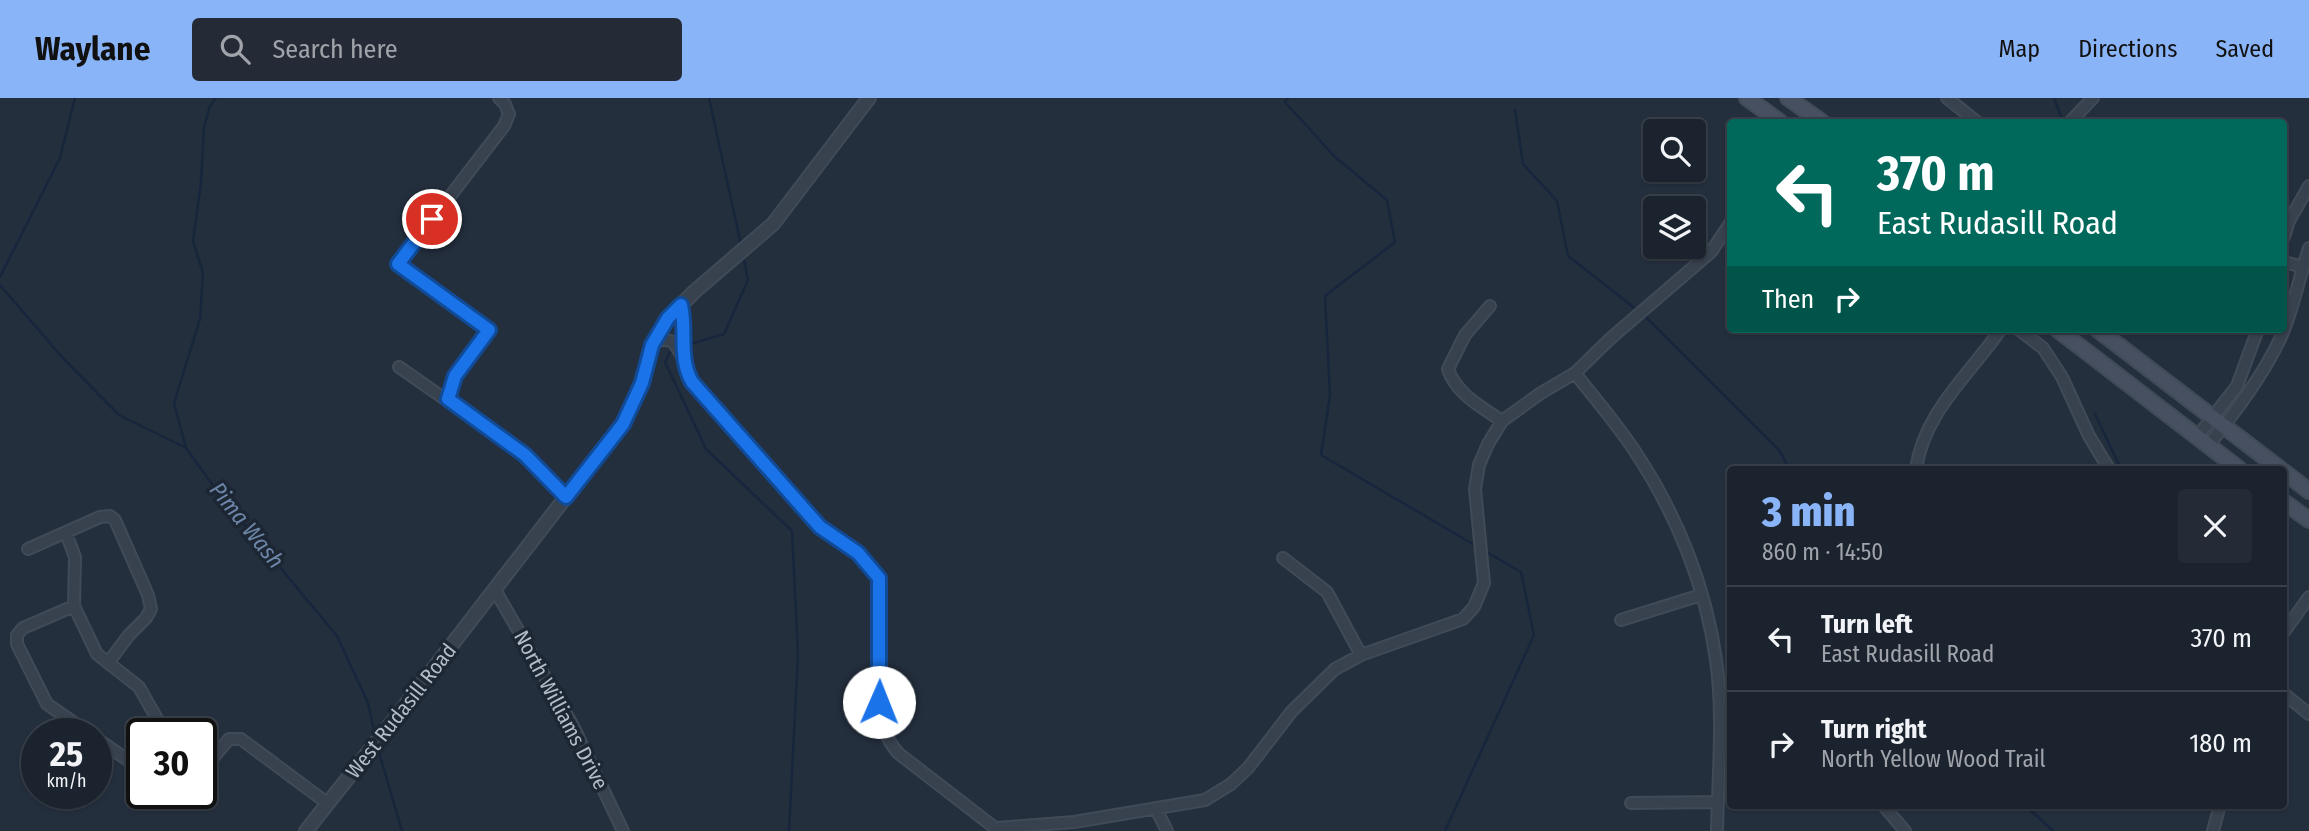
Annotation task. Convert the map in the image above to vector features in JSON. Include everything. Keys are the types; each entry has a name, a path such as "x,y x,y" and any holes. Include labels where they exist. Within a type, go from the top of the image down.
{"main road":[{"path":"1747,98 1776,119"},
{"path":"1787,98 1814,119"},
{"path":"2062,333 2235,466"},
{"path":"2102,333 2277,466"},
{"path":"2287,474 2309,491"},
{"path":"2287,504 2309,520"}],"street":[{"path":"448,399 455,376 489,330 398,264 504,126 509,114 499,98"},
{"name":"West Rudasill Road","path":"306,831 623,424 642,383 653,344 668,318 774,224 869,98"},
{"path":"1947,98 1973,119"},
{"path":"2073,119 2093,98"},
{"path":"2287,227 2309,186"},
{"path":"681,305 685,361 692,382 820,527 858,553 879,578 879,702 887,740 898,753 998,830 1074,822 1205,800 1231,784 1248,768 1292,710 1335,670 1361,655 1463,619 1474,607 1484,583 1475,489 1479,465 1502,421 1575,373 1611,338 1711,252 1727,228"},
{"path":"2287,319 2309,248"},
{"path":"2287,263 2303,267"},
{"path":"1490,306 1465,335 1448,369 1451,380 1459,389 1502,421"},
{"path":"1917,466 1932,420 1998,333"},
{"path":"2023,333 2043,348 2062,377 2089,436 2107,466"},
{"path":"2218,422 2237,386 2257,333"},
{"path":"2203,442 2260,375 2282,333"},
{"path":"653,344 663,339 673,342 685,361"},
{"path":"399,367 525,455 566,497"},
{"path":"1575,373 1636,453 1680,531 1702,595 1717,663 1725,728 1717,802 1717,831"},
{"path":"28,549 100,517 110,516 115,520 148,595 151,609 108,663"},
{"path":"66,533 75,557 74,606 97,654 139,687 157,718"},
{"path":"1283,558 1327,592 1361,655"},
{"name":"North Williams Drive","path":"495,590 573,726 623,831"},
{"path":"1621,620 1702,595"},
{"path":"2287,628 2309,597"},
{"path":"67,718 47,704 17,644 17,635 23,628 74,606"},
{"path":"2287,696 2309,714"},
{"path":"217,753 229,739 241,739 327,803"},
{"path":"1631,803 1717,802"},
{"path":"1156,809 1167,831"},
{"path":"1886,809 1905,831"},
{"path":"2213,831 2219,809"},
{"path":"1063,831 1074,822"}],"waterway":[{"path":"0,277 60,158 75,98"},
{"path":"186,448 174,403 200,319 203,273 193,241 201,182 204,127 210,106 216,98"},
{"path":"709,98 741,245"},
{"path":"1288,98 1285,102 1334,156 1387,200 1395,242 1325,296 1330,395 1321,455 1478,547"},
{"path":"2054,98 2062,119"},
{"path":"1515,110 1523,164 1557,201 1568,256 1637,310"},
{"path":"687,345 724,334 748,280 743,255"},
{"name":"Pima Wash","path":"0,285 61,356 119,415 186,448 220,495 337,636 368,703 375,735"},
{"path":"1643,314 1780,451 1788,466"},
{"path":"674,349 665,362 706,449 792,531 798,655 789,831"},
{"path":"2095,414 2120,466"},
{"path":"1445,831 1534,635 1521,572 1483,550"},
{"name":"Pima Wash","path":"378,749 402,831"},
{"path":"2029,809 2053,831"}],"route":[{"path":"432,219 398,264 489,330 455,376 448,399 525,455 566,497 623,424 642,383 652,345 668,318 681,305 684,358 692,382 820,527 858,553 879,578 879,702"}]}
